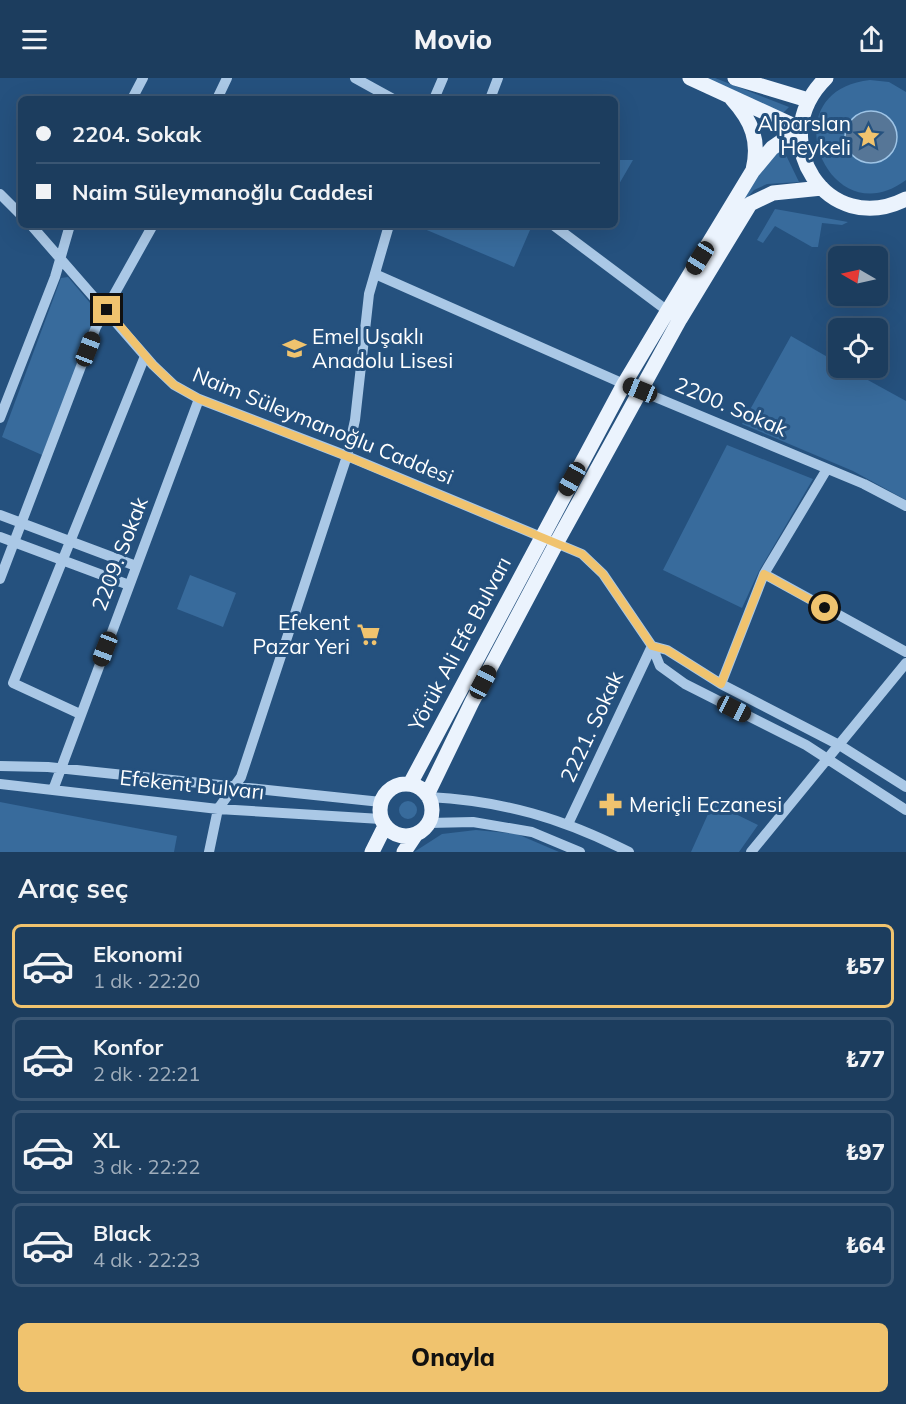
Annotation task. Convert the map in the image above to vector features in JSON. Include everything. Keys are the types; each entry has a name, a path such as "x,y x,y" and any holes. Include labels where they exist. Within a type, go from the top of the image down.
{"main road":[{"path":"690,78 799,132"},
{"path":"735,78 774,84 808,100"},
{"path":"826,78 808,100 799,132 807,167 822,188 833,197 860,207 885,207 903,203"},
{"path":"728,95 744,112 755,133 753,172"},
{"name":"Yörük Ali Efe Bulvarı","path":"428,796 472,702 640,390 674,315 753,172 772,148 799,132"},
{"name":"Yörük Ali Efe Bulvarı","path":"410,784 624,384 750,204 773,193 822,188"},
{"path":"372,852 383,822 381,802 391,788 410,784 416,785 428,796 432,806 429,823 416,834 404,852"},
{"path":"383,822 399,836 416,834"}],"street":[{"path":"134,96 143,78"},
{"path":"218,96 227,78"},
{"path":"355,78 388,96"},
{"path":"435,96 442,78"},
{"path":"491,96 498,78"},
{"path":"0,194 18,211"},
{"name":"Naim Süleymanoğlu Caddesi","path":"34,228 145,356 174,385 199,399 346,456 582,554 603,574 652,646 660,666 685,684 806,745 906,810"},
{"path":"0,418 55,277 59,255 69,228"},
{"path":"0,579 96,327 151,228"},
{"path":"209,852 218,809 241,777 346,456 355,420 369,294 388,228"},
{"path":"557,228 674,315"},
{"name":"2200. Sokak","path":"375,274 624,384 864,484 906,506"},
{"path":"80,714 13,683 145,356"},
{"name":"2209. Sokak","path":"53,790 199,399"},
{"path":"721,684 764,574 827,469"},
{"path":"0,515 136,566"},
{"path":"0,537 129,585"},
{"path":"764,574 906,652"},
{"path":"652,646 667,650 721,684 841,746 906,787"},
{"name":"2221. Sokak","path":"568,824 652,646"},
{"path":"751,852 841,746 906,663"},
{"name":"Efekent Bulvarı","path":"0,766 60,769 381,802"},
{"name":"Efekent Bulvarı","path":"0,784 218,809 383,822"},
{"path":"428,796 533,812 568,824 629,852"},
{"path":"429,823 473,822 532,832 580,852"}],"shaded area":[{"path":"697,78 715,78 789,107 780,116"},
{"path":"870,80 889,82 906,92 906,180 878,193 854,190 834,177 821,156 816,132 822,108 839,90"},
{"path":"871,111 885,115 893,123 897,137 893,151 885,159 871,163 857,159 849,151 845,137 849,123 857,115"},
{"path":"779,149 784,151 799,182 767,184 754,190 746,199 743,198 773,152"},
{"path":"618,160 633,160 618,186"},
{"path":"775,209 848,222 842,225 822,223 818,247 812,247 775,226 763,243 757,240"},
{"path":"422,228 526,228 530,230 514,267"},
{"path":"68,277 96,310 95,319 42,455 2,437 61,278"},
{"path":"791,336 828,357 828,378 864,378 906,401 906,500 853,471 742,424"},
{"path":"727,445 813,479 759,571 742,608 663,570"},
{"path":"190,575 236,593 223,627 177,609"},
{"path":"404,801 412,801 417,806 415,817 404,819 399,814 399,806"},
{"path":"0,802 177,836 174,852 0,852"},
{"path":"713,803 758,825 739,852 691,852"},
{"path":"476,830 517,834 559,852 414,852 442,834"}],"place":[{"name":"Alparslan Heykeli","path":"869,136"},
{"name":"Emel Uşaklı Anadolu Lisesi","path":"294,349"},
{"name":"Efekent Pazar Yeri","path":"368,635"},
{"name":"Meriçli Eczanesi","path":"611,805"}],"route":[{"path":"107,310 153,365 174,385 199,399 346,456 582,554 603,574 652,646 667,650 721,684 764,574 825,608"}]}
